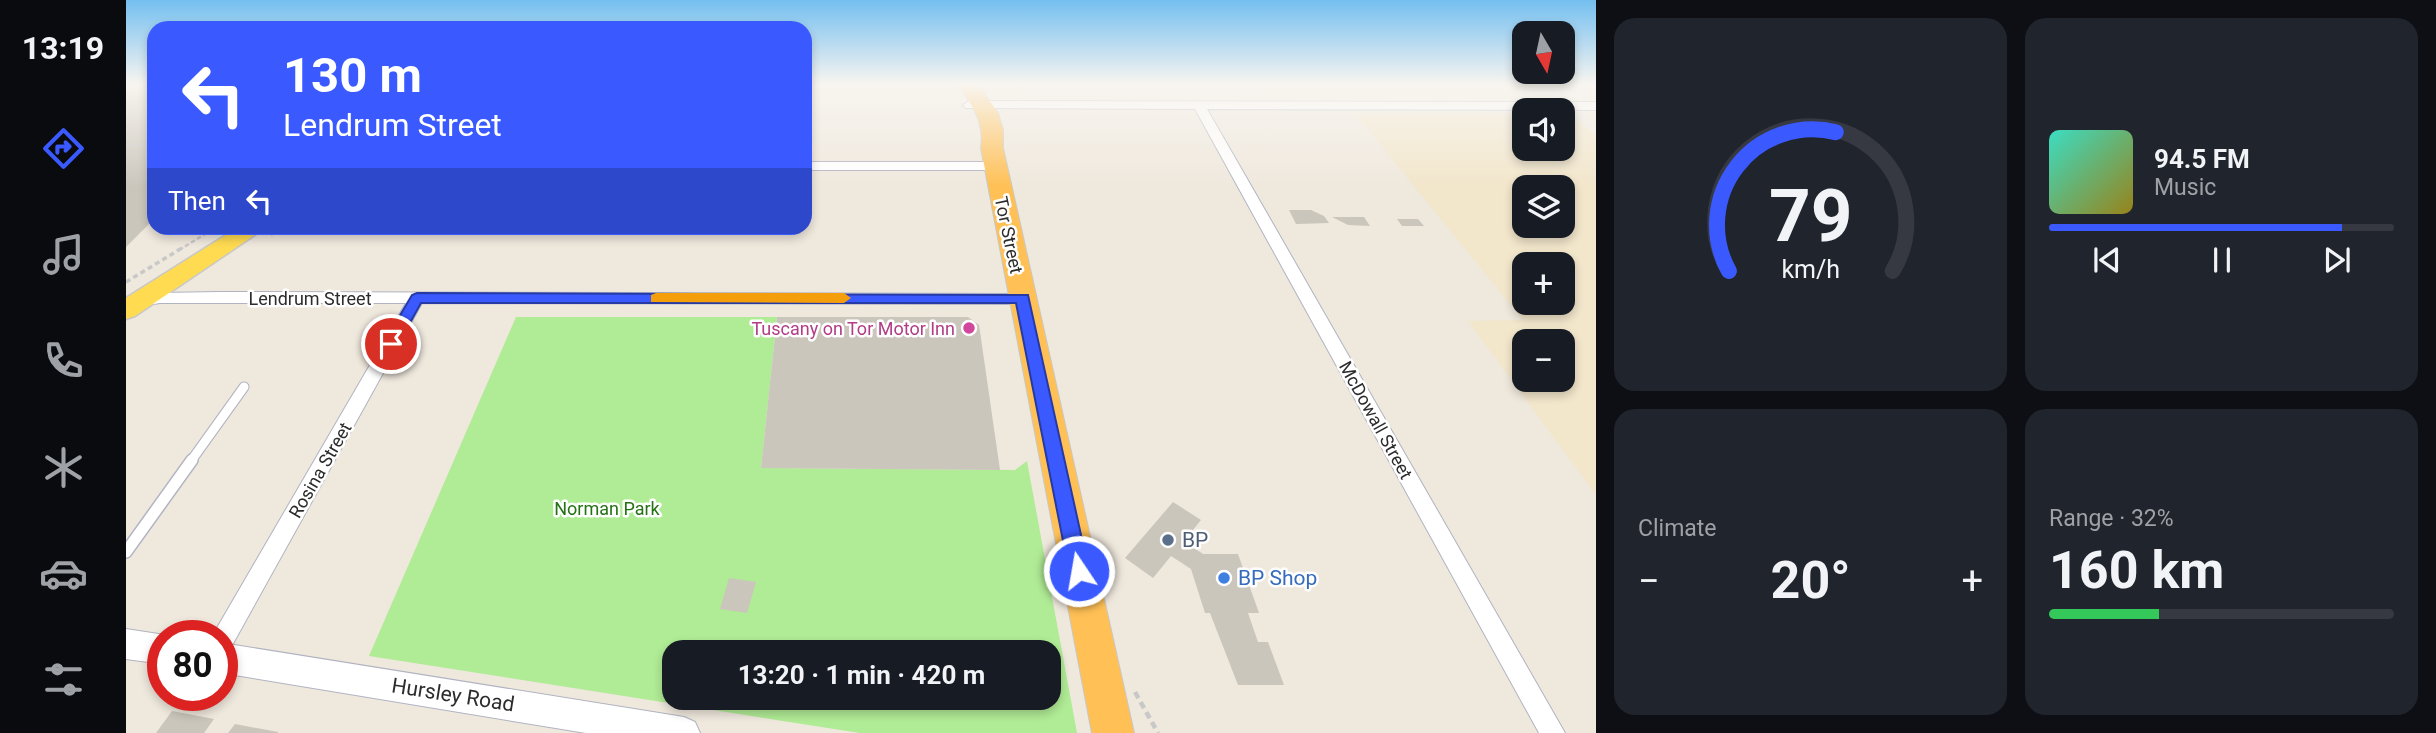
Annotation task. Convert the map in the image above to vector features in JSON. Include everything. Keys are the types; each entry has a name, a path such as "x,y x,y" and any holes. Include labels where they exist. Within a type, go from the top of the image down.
{"highway":[{"name":"Tor Street","path":"980,118 993,157 1117,726"}],"main road":[{"path":"130,298 220,235"},
{"path":"130,298 241,235"}],"street":[{"name":"McDowall Street","path":"1206,118 1553,733"},
{"path":"812,166 993,157"},
{"name":"Lendrum Street","path":"130,298 1022,299"},
{"name":"Rosina Street","path":"234,620 417,298"},
{"path":"126,643 147,646"},
{"name":"Hursley Road","path":"238,661 684,733"}],"lane":[{"path":"126,552 244,387"}],"path":[{"path":"126,145 147,144"},
{"path":"130,298 206,235"}],"shaded area":[{"path":"1359,118 1512,118 1512,161 1575,161 1575,118 1596,136 1596,495 1520,392 1575,392 1575,329 1512,329 1512,381 1468,321 1523,320 1519,315 1575,315 1575,252 1512,252 1512,306"}],"green space":[{"name":"Norman Park","path":"516,317 777,317 761,468 1015,470 1027,461 1060,640 662,640 662,702 369,656"},
{"name":"Norman Park","path":"1061,646 1077,733 860,733 713,710 1061,710"}],"building":[{"path":"126,118 147,118 147,226 126,247"},
{"path":"1289,210 1311,210 1324,216 1329,223 1296,224"},
{"path":"1332,217 1364,217 1370,226 1348,225"},
{"path":"1397,219 1418,219 1424,226 1402,226"},
{"path":"777,317 968,317 979,325 1000,470 761,468"},
{"path":"1173,502 1201,520 1184,541 1203,554 1238,554 1259,613 1248,613 1258,642 1268,642 1284,685 1238,685 1210,613 1205,613 1191,569 1171,556 1153,578 1125,558"},
{"path":"729,578 756,582 747,613 720,609"},
{"path":"172,711 214,719 204,733 156,733"},
{"path":"235,724 278,732 278,733 228,733"}],"slow traffic":[{"path":"656,298 844,298"}],"place":[{"name":"Tuscany on Tor Motor Inn","path":"969,328"},
{"name":"BP","path":"1168,540"},
{"name":"BP Shop","path":"1224,578"}],"route":[{"path":"391,344 417,298 1022,299 1079,571"}]}
